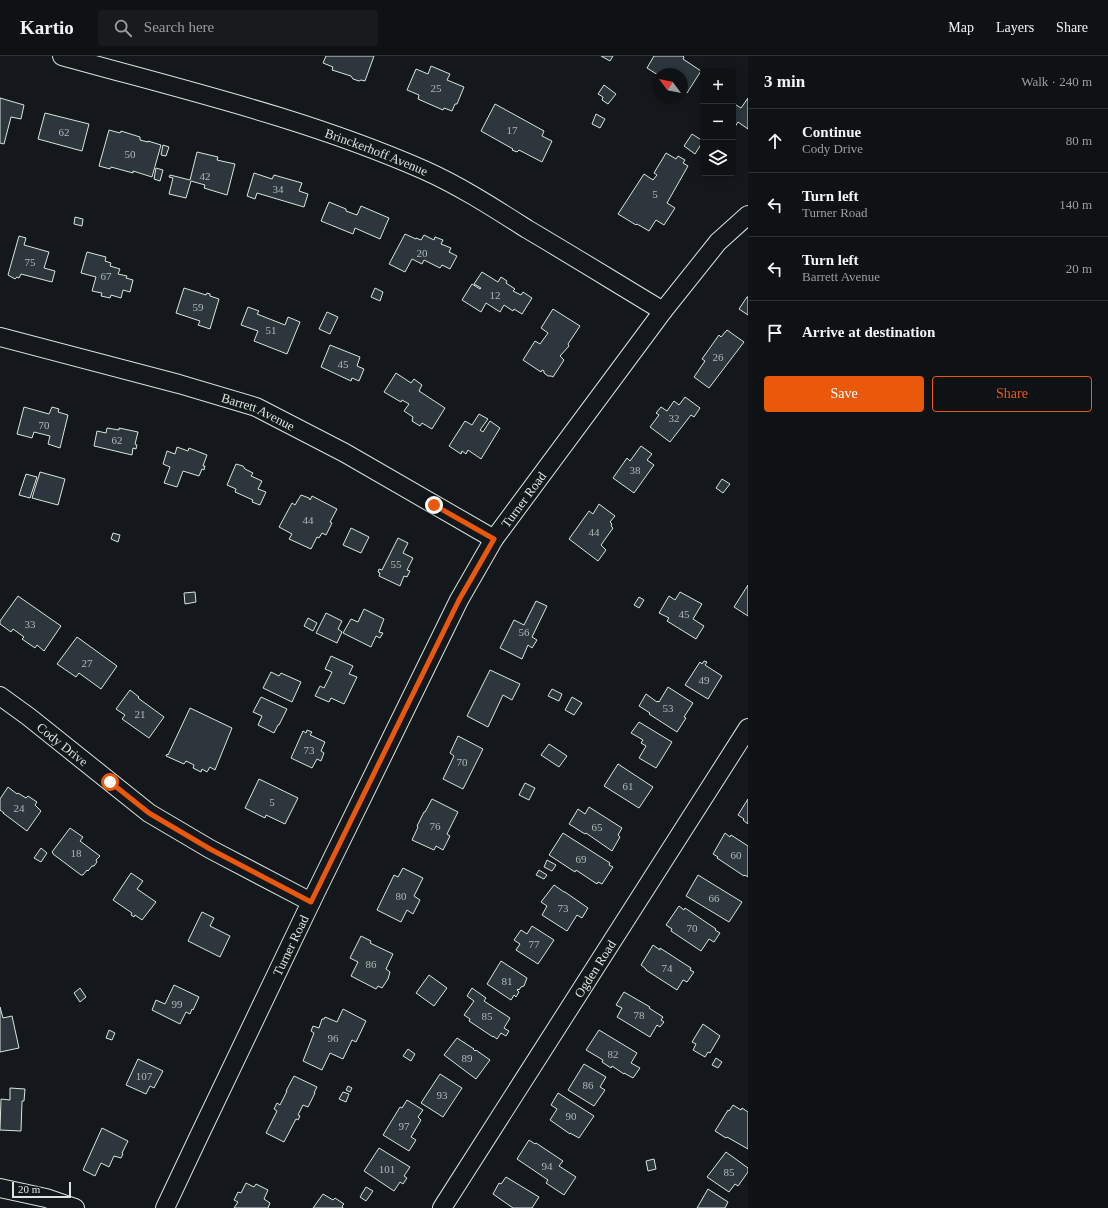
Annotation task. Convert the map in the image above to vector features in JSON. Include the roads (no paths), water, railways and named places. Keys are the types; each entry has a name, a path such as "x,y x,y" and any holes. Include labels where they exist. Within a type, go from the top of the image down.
{"street":[{"name":"Brinckerhoff Avenue","path":"62,56 258,110 377,150 426,171 469,193 663,311"},
{"name":"Turner Road","path":"165,1208 311,902 459,600 494,539 663,311 718,242 748,215"},
{"name":"Barrett Avenue","path":"0,337 179,384 256,407 345,453 494,539"},
{"name":"Cody Drive","path":"0,696 29,717 149,813 210,849 311,902"},
{"name":"Ogden Road","path":"442,1208 748,728"},
{"path":"0,1188 46,1198 75,1208"}]}
